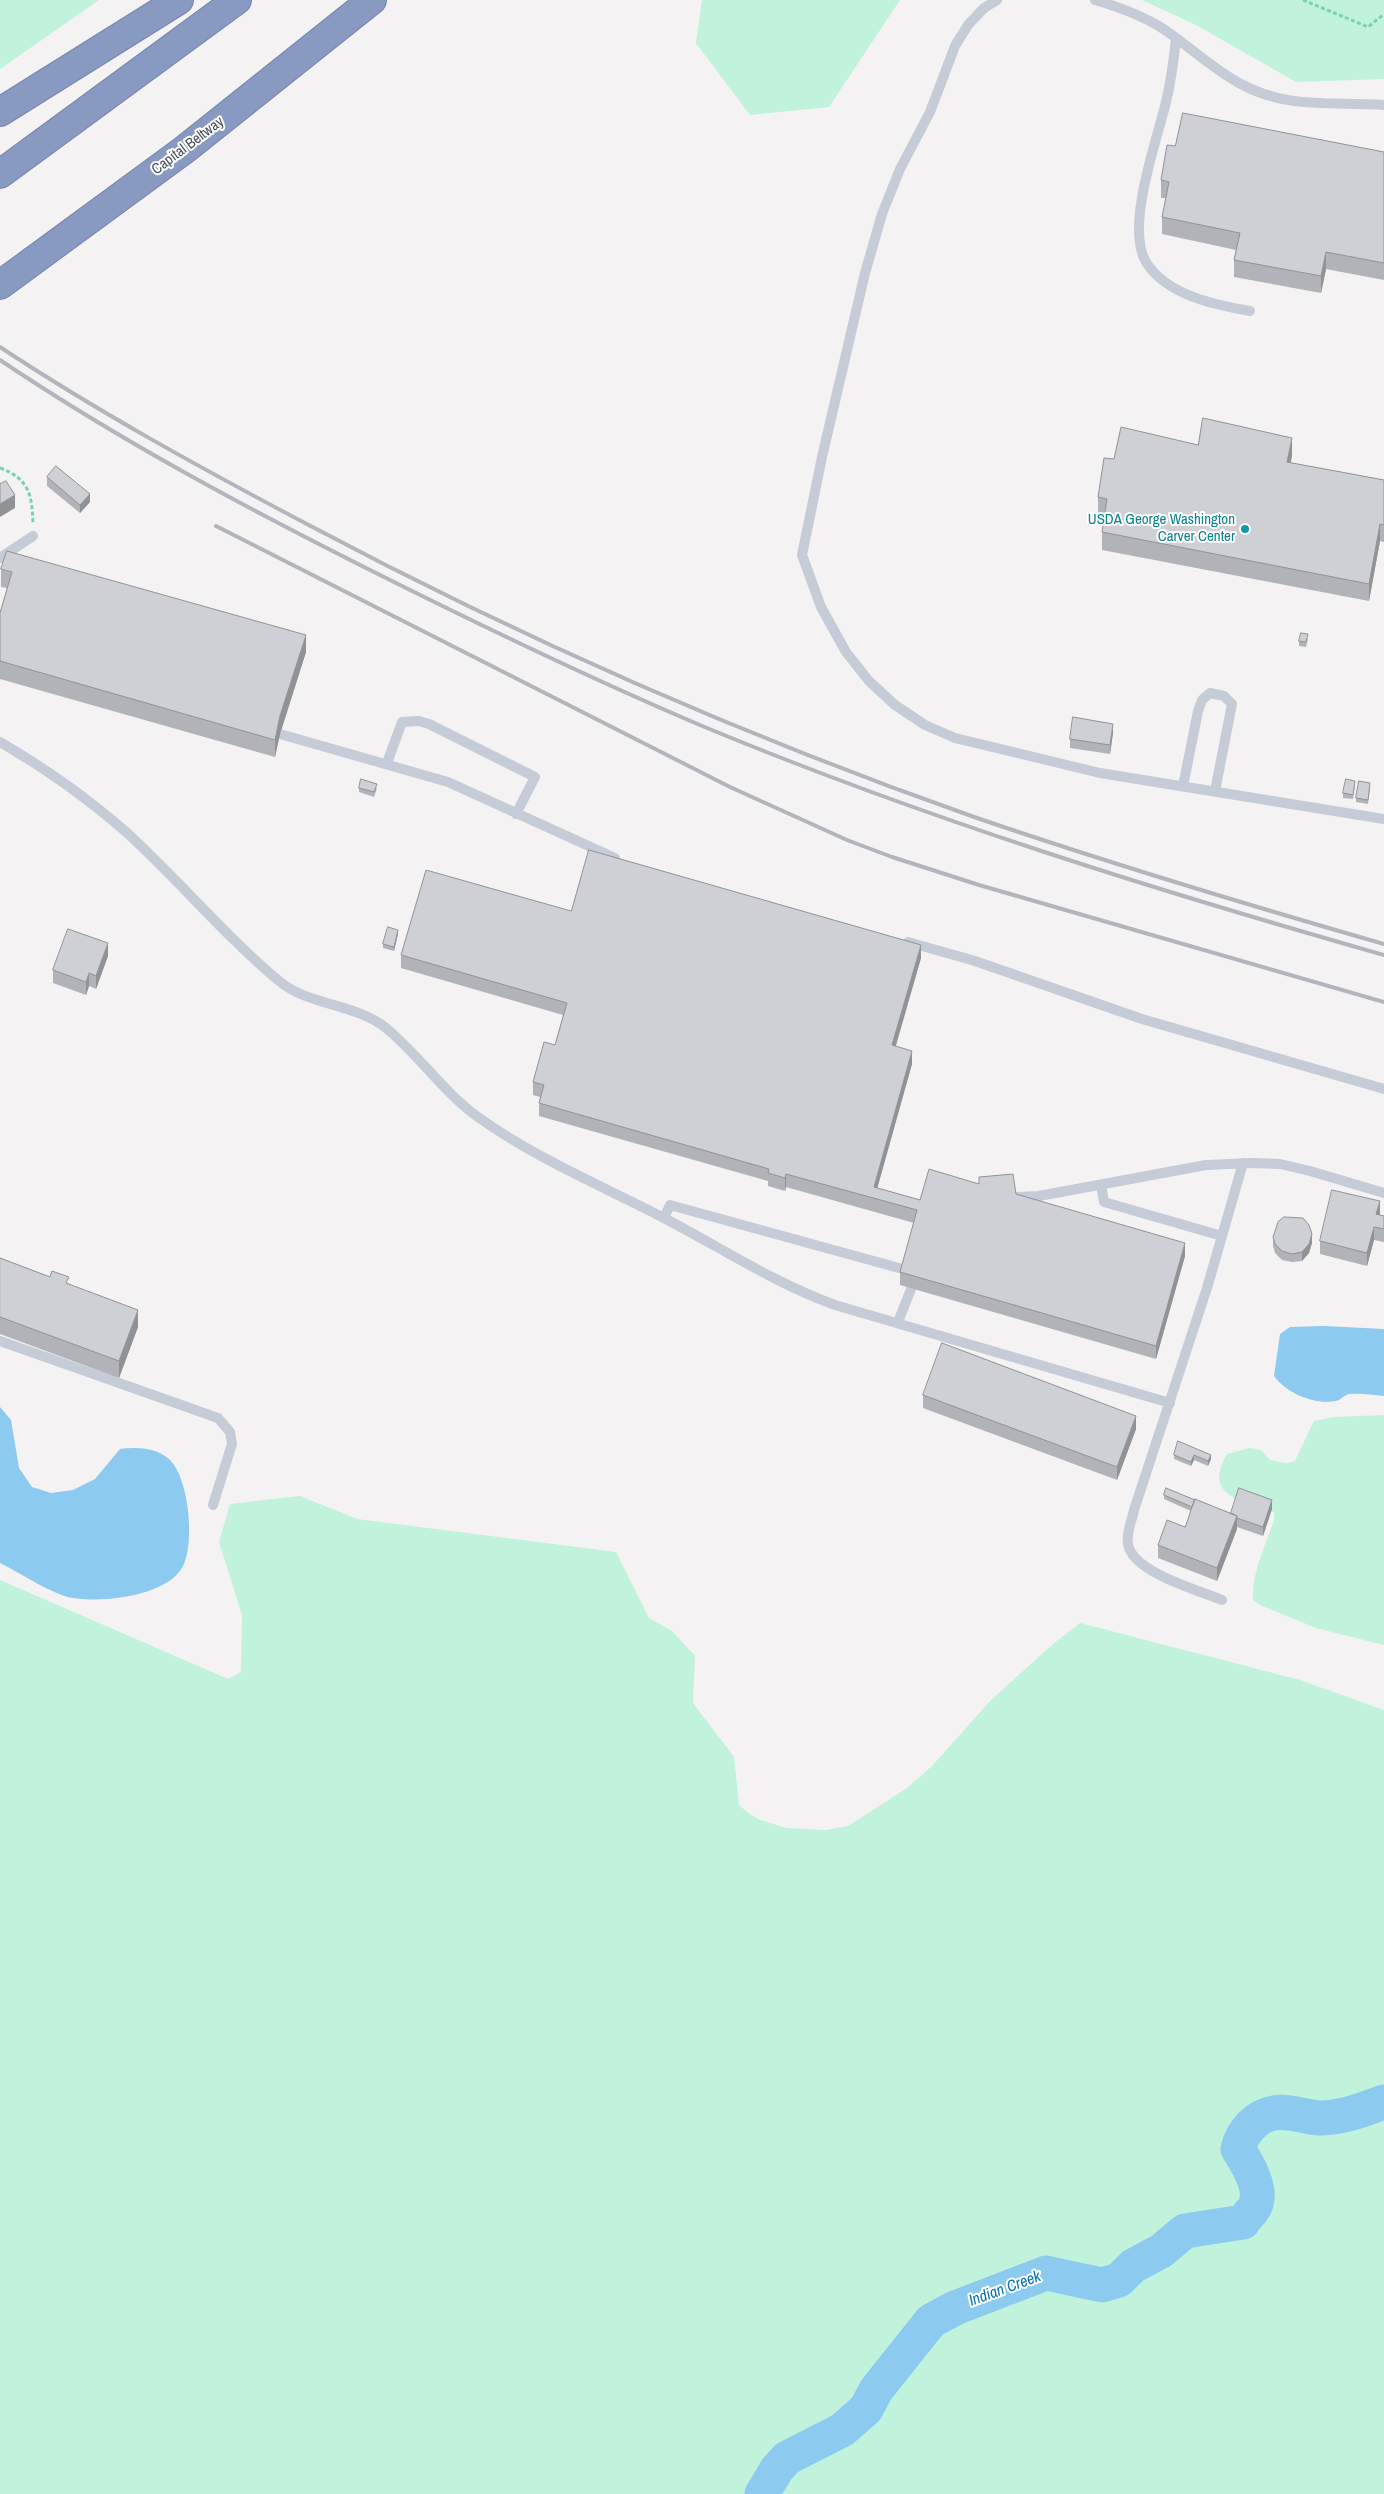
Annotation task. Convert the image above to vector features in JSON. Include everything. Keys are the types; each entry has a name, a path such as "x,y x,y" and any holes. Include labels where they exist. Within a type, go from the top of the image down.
{"highway":[{"path":"0,112 179,0"},
{"path":"0,174 237,0"},
{"name":"Capital Beltway","path":"4,283 184,150 372,0"}],"lane":[{"path":"997,0 984,8 968,25 955,46 930,112 900,169 882,214 865,273 828,428 802,555 822,607 846,652 869,681 895,705 924,725 955,738 1002,751 1100,773 1384,819"},
{"path":"1095,0 1122,8 1176,38 1239,83 1282,100 1301,104 1384,105"},
{"path":"1176,38 1166,102 1144,189 1139,236 1141,250 1146,262 1170,284 1219,306 1250,311"},
{"path":"0,558 33,536"},
{"path":"1182,786 1198,711 1202,700 1210,693 1224,696 1232,704 1215,791"},
{"path":"387,764 402,722 419,721 429,724 535,777 516,814"},
{"path":"280,734 448,782 596,852 629,863"},
{"path":"0,742 64,781 126,832 252,959 284,985 296,992 354,1010 386,1028 436,1079 476,1115 522,1146 664,1218 801,1293 835,1305 1170,1403"},
{"path":"898,939 975,961 1142,1019 1384,1089"},
{"path":"1222,1600 1151,1571 1132,1556 1127,1543 1134,1510 1170,1403 1243,1163"},
{"path":"1015,1197 1039,1196 1206,1164 1243,1163 1288,1166 1384,1193"},
{"path":"1101,1185 1104,1202 1222,1236"},
{"path":"664,1218 670,1205 899,1268"},
{"path":"898,1322 911,1289"},
{"path":"0,1341 218,1418 230,1432 232,1444 213,1505"}],"path":[{"path":"1303,0 1368,27 1384,14"},
{"path":"0,468 17,475 32,497 33,536"}],"green space":[{"path":"0,0 99,0 0,69"},
{"path":"702,0 900,0 829,107 750,115 696,43"},
{"path":"1142,0 1384,0 1384,79 1296,82 1196,25"},
{"path":"1384,1415 1384,1645 1316,1628 1260,1605 1253,1600 1257,1570 1273,1524 1274,1512 1229,1495 1222,1488 1219,1479 1227,1454 1250,1448 1261,1450 1270,1460 1286,1463 1295,1461 1314,1421 1334,1417"},
{"path":"300,1496 357,1519 616,1552 649,1618 672,1631 695,1656 693,1703 734,1757 739,1805 758,1819 786,1828 826,1830 848,1826 907,1788 932,1766 991,1700 1053,1644 1080,1623 1300,1680 1384,1710 1384,2494 0,2494 0,1580 228,1679 241,1672 242,1615 219,1542 230,1504"}],"water":[{"path":"1324,1326 1384,1329 1384,1396 1349,1394 1336,1401 1319,1401 1301,1396 1279,1382 1274,1376 1280,1334 1290,1327"},
{"path":"0,1407 11,1420 19,1468 32,1487 51,1493 73,1490 95,1479 120,1449 139,1448 152,1450 170,1460 177,1469 182,1481 186,1496 189,1527 187,1556 175,1577 163,1585 131,1596 81,1599 51,1591 0,1563"}],"building":[{"path":"1183,113 1384,152 1384,263 1326,252 1321,276 1234,260 1240,233 1162,217 1169,182 1161,180 1167,145 1175,146"},
{"name":"USDA George Washington Carver Center","path":"1203,418 1292,438 1287,462 1384,480 1384,525 1380,524 1369,584 1102,532 1107,499 1098,497 1104,458 1114,459 1121,427 1198,445"},
{"path":"56,466 90,494 80,505 47,477"},
{"path":"6,481 15,495 0,504 0,484"},
{"path":"7,551 306,635 280,716 275,740 0,661 0,613 12,572 1,569"},
{"path":"1301,633 1308,634 1306,642 1299,641"},
{"path":"1073,717 1113,724 1110,745 1070,739"},
{"path":"361,779 377,784 374,792 359,788"},
{"path":"1346,779 1355,781 1353,795 1343,793"},
{"path":"1359,781 1370,783 1368,800 1356,798"},
{"path":"589,850 921,945 892,1045 912,1051 874,1187 920,1200 929,1169 979,1184 979,1177 1013,1174 1016,1194 1185,1243 1156,1346 900,1272 917,1210 786,1174 785,1178 768,1173 769,1169 539,1103 544,1085 533,1082 544,1042 555,1045 567,1003 401,955 426,870 571,911"},
{"path":"388,927 398,930 394,947 383,944"},
{"path":"68,929 108,943 96,976 89,973 86,982 53,970"},
{"path":"1332,1190 1380,1201 1376,1214 1384,1216 1384,1229 1374,1227 1367,1253 1320,1241"},
{"path":"1284,1217 1303,1218 1309,1225 1312,1234 1309,1244 1302,1252 1292,1254 1282,1251 1275,1244 1273,1237 1278,1222"},
{"path":"0,1258 50,1277 52,1271 69,1277 66,1283 138,1310 119,1361 0,1317"},
{"path":"942,1343 1136,1416 1117,1467 923,1395"},
{"path":"1178,1441 1211,1455 1208,1461 1194,1455 1191,1462 1174,1455"},
{"path":"1166,1488 1195,1500 1192,1507 1164,1495"},
{"path":"1239,1488 1272,1500 1263,1527 1237,1518 1237,1516 1231,1513"},
{"path":"1195,1499 1237,1516 1217,1568 1158,1545 1167,1520 1185,1527"}],"waterway":[{"name":"Indian Creek","path":"762,2494 777,2469 787,2458 842,2430 866,2409 876,2390 931,2321 955,2308 1046,2273 1102,2285 1119,2280 1133,2266 1161,2251 1185,2231 1243,2222 1255,2206 1257,2192 1253,2176 1238,2149 1246,2131 1256,2121 1267,2115 1280,2112 1315,2118 1329,2118 1353,2113 1384,2102"}],"railway":[{"path":"0,347 74,394 149,438 303,522 467,605 634,683 805,754 977,818 1180,884 1384,944"},
{"path":"0,360 140,447 285,527 504,636 707,728 873,793 958,823 1127,879 1384,955"},
{"path":"216,526 730,787 847,840 892,857 979,885 1384,1002"}],"place":[{"name":"USDA George Washington Carver Center","path":"1245,529"}]}
